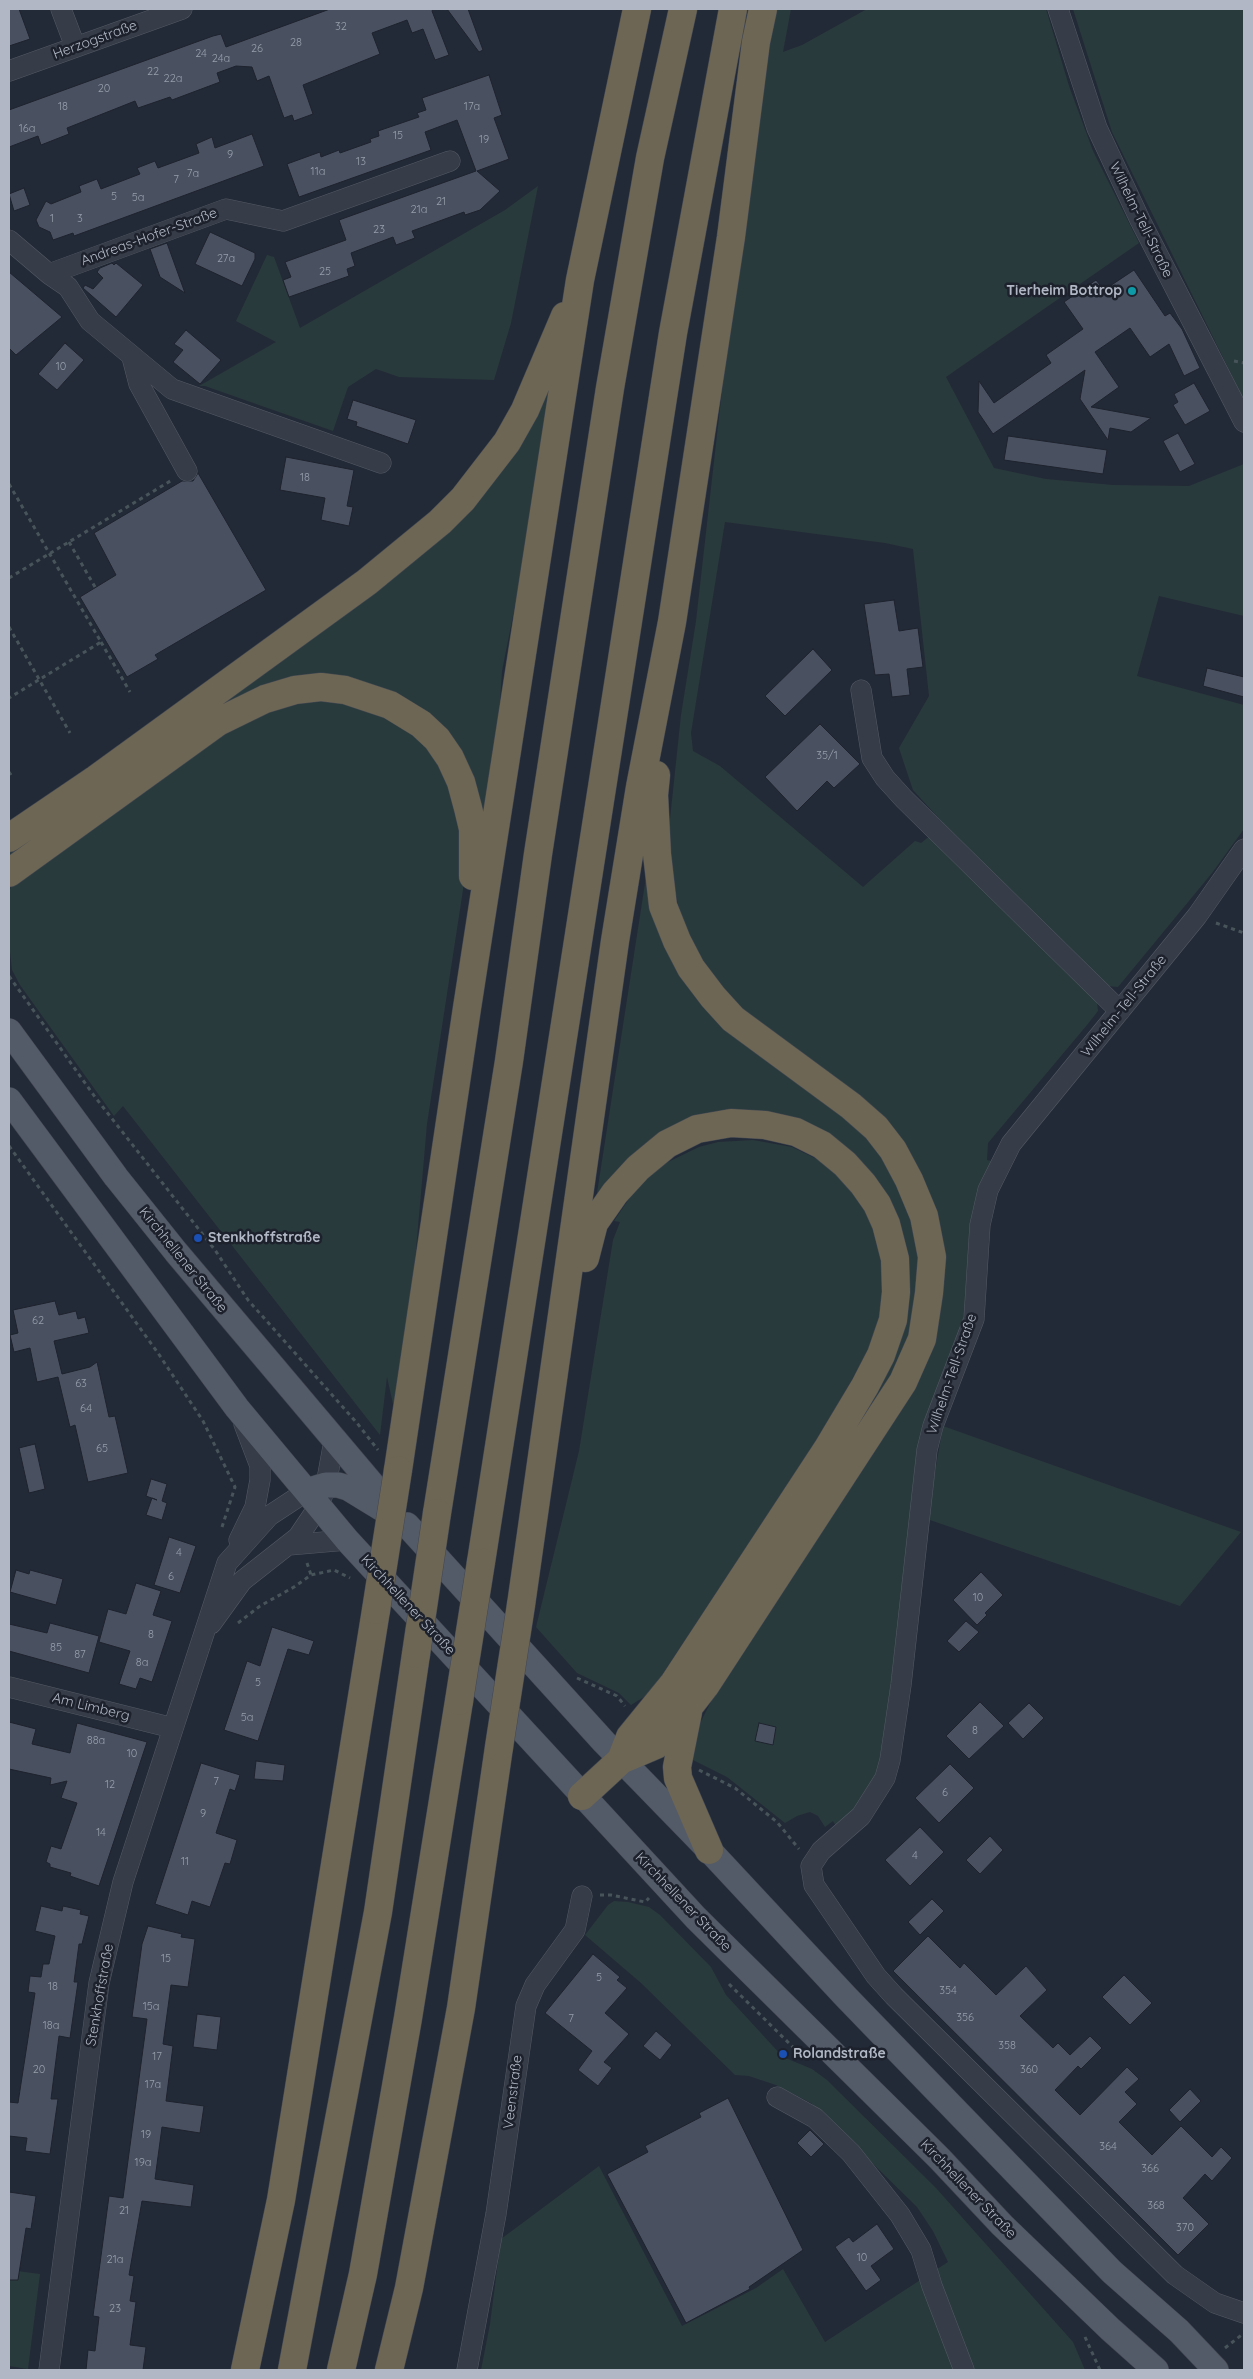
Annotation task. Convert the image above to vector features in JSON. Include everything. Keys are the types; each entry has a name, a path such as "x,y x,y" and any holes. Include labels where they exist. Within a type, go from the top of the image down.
{"highway":[{"path":"245,2370 281,2200 376,1610 580,280 637,9"},
{"path":"292,2370 378,1912 437,1513 509,1061 539,844 610,388 650,158 683,9"},
{"path":"341,2370 363,2274 408,2018 673,333 734,9"},
{"path":"389,2370 409,2288 461,2008 521,1605 614,942 640,787 672,622 731,237 756,42 763,9"},
{"path":"9,838 96,779 359,588 440,522 463,499 506,442 525,410 580,280"},
{"path":"582,1796 621,1760 656,1745 667,1735 689,1707 814,1521 906,1376 922,1339 930,1293 932,1257 924,1216 910,1180 893,1150 876,1128 851,1106 733,1019 691,968 677,941 664,906 657,854 654,795 672,622"},
{"path":"9,873 193,739 242,710 266,699 295,690 321,687 345,690 390,705 421,724 437,739 461,782 473,828 474,848 473,875 459,974 467,1008"},
{"path":"549,1405 594,1223 615,1193 638,1168 666,1144 697,1129 730,1124 764,1125 796,1132 822,1145 845,1164 863,1184 877,1204 886,1224 894,1259 896,1292 893,1320 881,1355 828,1448 674,1683 630,1736 621,1760"},
{"path":"689,1707 677,1767 678,1778 709,1850"}],"main road":[{"name":"Kirchhellener Straße","path":"9,1031 116,1177 386,1506 338,1485 318,1494"},
{"name":"Kirchhellener Straße","path":"9,1100 237,1408 318,1494 347,1540 696,1918 939,2158 1002,2225 1110,2330 1156,2370"},
{"path":"407,1525 621,1760 709,1850 853,2004 1112,2272 1179,2331 1216,2370"},
{"path":"1110,2330 1131,2370"}],"street":[{"path":"61,9 75,46"},
{"name":"Herzogstraße","path":"9,71 182,9"},
{"name":"Wilhelm-Tell-Straße","path":"1058,9 1096,128 1140,220 1244,422"},
{"name":"Andreas-Hofer-Straße","path":"49,274 226,208 283,220 450,161"},
{"path":"9,240 49,274 68,287 90,321 172,389 381,463"},
{"path":"132,357 139,384 187,471"},
{"path":"861,690 872,758 885,778 904,800 1120,1011"},
{"name":"Wilhelm-Tell-Straße","path":"1244,849 1196,916 1011,1144 988,1190 980,1225 978,1292 974,1319 935,1419 927,1450 902,1685 890,1760 885,1778 861,1816 821,1851 810,1866 814,1885 876,1976 894,1996 1175,2275 1215,2303 1244,2313"},
{"name":"Kirchhellener Straße","path":"226,1563 254,1507 260,1480 260,1466 237,1408"},
{"name":"Stenkhoffstraße","path":"206,1632 242,1581 298,1537 318,1494 334,1441"},
{"name":"Stenkhoffstraße","path":"49,2370 99,1984 123,1882 206,1632 214,1597 226,1563 269,1516 318,1494"},
{"name":"Stenkhoffstraße","path":"289,1545 322,1540 347,1540"},
{"name":"Am Limberg","path":"9,1687 173,1728"},
{"name":"Veenstraße","path":"467,2370 496,2214 526,2006 535,1985 575,1930 582,1896"},
{"path":"777,2097 815,2118 851,2153 900,2215 921,2250 932,2286 964,2370"}],"path":[{"path":"9,578 187,471"},
{"path":"9,484 130,692"},
{"path":"70,542 95,587"},
{"path":"9,628 70,733"},
{"path":"9,698 101,642"},
{"path":"1196,916 1244,933"},
{"path":"9,1146 158,1353 203,1421 235,1487"},
{"path":"232,1630 260,1606 311,1575"},
{"path":"582,1896 611,1895 645,1902 650,1898"}],"shaded area":[{"path":"775,9 791,9 783,52 802,45 867,9 1046,9 1069,86 1093,151 1139,243 946,377 994,468 1046,479 1113,485 1189,486 1244,464 1244,616 1159,596 1137,676 1244,705 1244,829 1212,873 1118,987 1107,986 944,824 913,790 899,748 929,696 913,549 885,543 725,522 691,733 693,751 720,766 863,887 915,841 921,843 931,835 1097,1002 1098,1011 988,1143 987,1160 992,1161 961,1331 949,1362 888,1735 871,1790 837,1828 833,1821 825,1827 818,1816 810,1812 797,1816 785,1823 727,1777 687,1757 691,1741 725,1674 917,1372 924,1187 737,1009 700,959 686,932 677,901 671,867 668,838 681,715 696,621 726,355"},
{"path":"1073,9 1244,9 1244,400 1112,132"},
{"path":"538,186 511,323 494,380 399,377 376,369 348,387 333,431 205,386 199,386 276,342 236,321 267,255 274,257 300,328 505,210"},
{"path":"551,377 526,550 502,671 497,747 485,820 460,756 318,677 9,863 9,852 44,831 398,571"},
{"path":"308,697 374,708 426,743 457,799 465,866 463,890 427,1124 414,1273 395,1402 393,1404 387,1377 380,1435 123,1106 114,1116 20,985 12,970 9,943 9,890 15,883 247,716"},
{"path":"646,877 657,906 785,1068 877,1145 910,1204 920,1262 911,1331 890,1380 848,1442 900,1332 861,1166 724,1118 602,1195 597,1193"},
{"path":"753,1140 792,1147 823,1162 845,1183 869,1215 885,1265 882,1310 868,1351 824,1429 660,1678 647,1695 631,1705 619,1693 577,1673 536,1627 579,1451 613,1240 620,1222 614,1221 635,1190 662,1165 699,1147 718,1142"},
{"path":"943,1426 1241,1532 1180,1606 927,1519"},
{"path":"614,1901 649,1907 660,1915 711,1967 726,1995 783,2057 812,2069 827,2080 936,2188 1073,2342 1085,2370 481,2370 490,2324 501,2239 599,2166 682,2326 756,2288 783,2269 825,2342 948,2262 933,2231 917,2207 811,2103 776,2085 749,2076 735,2075 641,1983 585,1935 608,1905"},
{"path":"9,2270 40,2274 28,2369 9,2366"}],"building":[{"path":"9,9 19,9 30,39 9,46"},
{"path":"330,9 433,9 432,11 449,55 435,60 423,29 412,33 407,20 372,33 380,54 303,85 313,114 294,121 292,115 284,118 269,76 257,81 252,67 236,66 217,73 220,82 172,100 170,97 138,108 135,101 67,128 69,134 41,145 38,136 9,147 9,110 213,36 221,34 226,47"},
{"path":"447,9 468,9 483,50 479,52"},
{"path":"489,75 502,115 494,118 509,159 477,171 500,191 480,210 465,215 464,212 412,231 415,238 396,245 393,237 351,253 355,266 347,269 349,276 289,297 283,280 291,277 285,262 346,240 339,220 476,171 457,120 425,132 431,150 299,197 287,164 320,152 321,157 339,150 340,153 371,142 370,139 379,136 378,131 419,117 417,113 426,110 422,98"},
{"path":"252,134 264,166 74,236 73,233 53,240 50,232 39,227 36,220 46,201 51,204 81,192 79,186 97,179 101,189 140,174 137,168 155,161 158,168 199,153 196,144 212,137 215,148"},
{"path":"24,188 30,205 14,211 9,194"},
{"path":"210,232 255,253 255,259 242,286 195,264"},
{"path":"167,243 185,293 160,277 150,249"},
{"path":"112,263 114,265 116,263 143,285 116,317 83,288 85,285 93,289 103,278 97,272 100,268"},
{"path":"1134,270 1165,316 1170,313 1182,329 1200,368 1184,376 1169,344 1150,357 1130,328 1095,352 1119,387 1091,407 1151,418 1131,432 1110,428 1108,440 1080,399 1085,370 993,434 978,412 979,381 994,403 1051,363 1046,355 1083,329 1064,302 1096,280 1104,290"},
{"path":"9,272 62,317 16,355 9,348"},
{"path":"186,330 221,360 200,384 173,362 183,350 174,344"},
{"path":"65,343 84,360 57,390 38,374"},
{"path":"1194,383 1210,411 1185,425 1173,405 1178,402 1174,394"},
{"path":"353,400 416,420 408,444 356,426 357,422 347,419"},
{"path":"1178,433 1195,464 1180,472 1163,441"},
{"path":"1008,436 1107,450 1103,474 1004,460"},
{"path":"286,457 354,470 347,506 353,507 349,526 321,520 325,498 280,490"},
{"path":"198,473 266,590 155,655 158,659 127,677 80,597 116,575 94,533 182,481 193,481"},
{"path":"894,600 899,631 918,628 923,667 907,669 910,695 892,697 889,674 875,675 864,604"},
{"path":"813,649 832,670 785,716 765,696"},
{"path":"1207,668 1244,677 1244,697 1203,686"},
{"path":"820,724 860,764 834,788 827,781 797,811 765,777"},
{"path":"55,1301 59,1315 76,1311 78,1319 85,1317 89,1333 54,1341 62,1374 90,1367 97,1362 109,1417 115,1416 128,1473 88,1482 75,1425 70,1427 58,1377 37,1382 30,1348 14,1352 10,1335 18,1333 13,1310"},
{"path":"35,1444 45,1489 29,1493 19,1448"},
{"path":"151,1479 167,1484 162,1501 167,1503 162,1520 146,1515 152,1498 146,1496"},
{"path":"169,1537 196,1546 180,1593 154,1585"},
{"path":"16,1570 29,1574 30,1570 63,1579 56,1605 10,1592"},
{"path":"981,1572 1003,1595 985,1613 987,1615 977,1625 953,1600"},
{"path":"136,1583 161,1591 153,1615 172,1621 152,1682 140,1678 136,1689 119,1684 130,1651 99,1642 108,1609 126,1614"},
{"path":"966,1621 979,1632 959,1652 947,1641"},
{"path":"50,1623 99,1636 89,1673 9,1651 9,1624 47,1633"},
{"path":"272,1627 314,1641 309,1655 288,1649 258,1741 224,1730 247,1661 260,1666"},
{"path":"980,1702 1004,1726 969,1759 946,1736"},
{"path":"1029,1703 1044,1718 1023,1739 1008,1723"},
{"path":"9,1722 36,1729 32,1744 70,1753 77,1723 147,1742 99,1886 70,1876 71,1873 50,1867 50,1864 46,1862 51,1846 61,1849 77,1803 61,1798 67,1781 50,1785 51,1778 9,1769"},
{"path":"759,1723 776,1727 773,1745 755,1741"},
{"path":"256,1761 285,1765 283,1781 254,1779"},
{"path":"201,1763 240,1775 235,1791 230,1789 216,1833 237,1840 230,1864 225,1863 210,1907 192,1901 188,1915 155,1904"},
{"path":"950,1764 974,1788 939,1823 915,1798"},
{"path":"920,1827 944,1852 910,1886 885,1860"},
{"path":"990,1836 1003,1850 980,1874 966,1860"},
{"path":"932,1899 944,1911 920,1935 908,1922"},
{"path":"41,1906 62,1911 63,1906 81,1910 80,1914 89,1916 82,1944 79,1944 74,1982 78,1982 70,2038 59,2036 51,2099 58,2099 50,2154 25,2151 27,2138 9,2136 9,2102 18,2103 35,1993 28,1992 30,1976 41,1977 43,1964 49,1964 55,1936 35,1931"},
{"path":"148,1926 182,1934 181,1937 195,1939 188,1987 171,1985 163,2044 173,2046 166,2101 204,2106 200,2133 162,2127 155,2179 194,2185 191,2207 142,2201 129,2275 134,2276 130,2301 136,2302 130,2345 146,2347 143,2370 86,2370 88,2350 95,2351 99,2317 93,2316 109,2196 123,2198 147,2019 132,2017 142,1944"},
{"path":"928,1936 960,1968 964,1963 996,1995 1026,1966 1047,1990 1020,2016 1053,2048 1058,2043 1070,2055 1090,2036 1102,2048 1081,2069 1078,2066 1055,2090 1080,2115 1127,2067 1139,2079 1125,2092 1137,2104 1119,2122 1152,2155 1181,2126 1212,2157 1221,2147 1232,2158 1212,2181 1205,2174 1183,2198 1209,2224 1178,2255 893,1971"},
{"path":"593,1954 620,1977 617,1980 627,1988 605,2013 629,2034 604,2062 612,2068 598,2086 578,2070 592,2051 545,2013"},
{"path":"1124,1975 1152,2003 1130,2025 1102,1997"},
{"path":"197,2014 221,2017 217,2050 193,2047"},
{"path":"656,2031 672,2045 660,2060 643,2046"},
{"path":"1190,2089 1201,2101 1180,2122 1169,2110"},
{"path":"728,2098 803,2250 749,2287 750,2289 686,2323 607,2174 648,2152 645,2146 701,2117 699,2113"},
{"path":"810,2130 824,2144 811,2157 797,2143"},
{"path":"9,2192 36,2196 31,2229 26,2228 18,2280 9,2280"},
{"path":"877,2224 894,2249 871,2266 881,2280 866,2291 835,2247 849,2237 853,2242"}],"place":[{"name":"Tierheim Bottrop","path":"1132,291"},
{"name":"Stenkhoffstraße","path":"198,1238"},
{"name":"Rolandstraße","path":"783,2054"}]}
